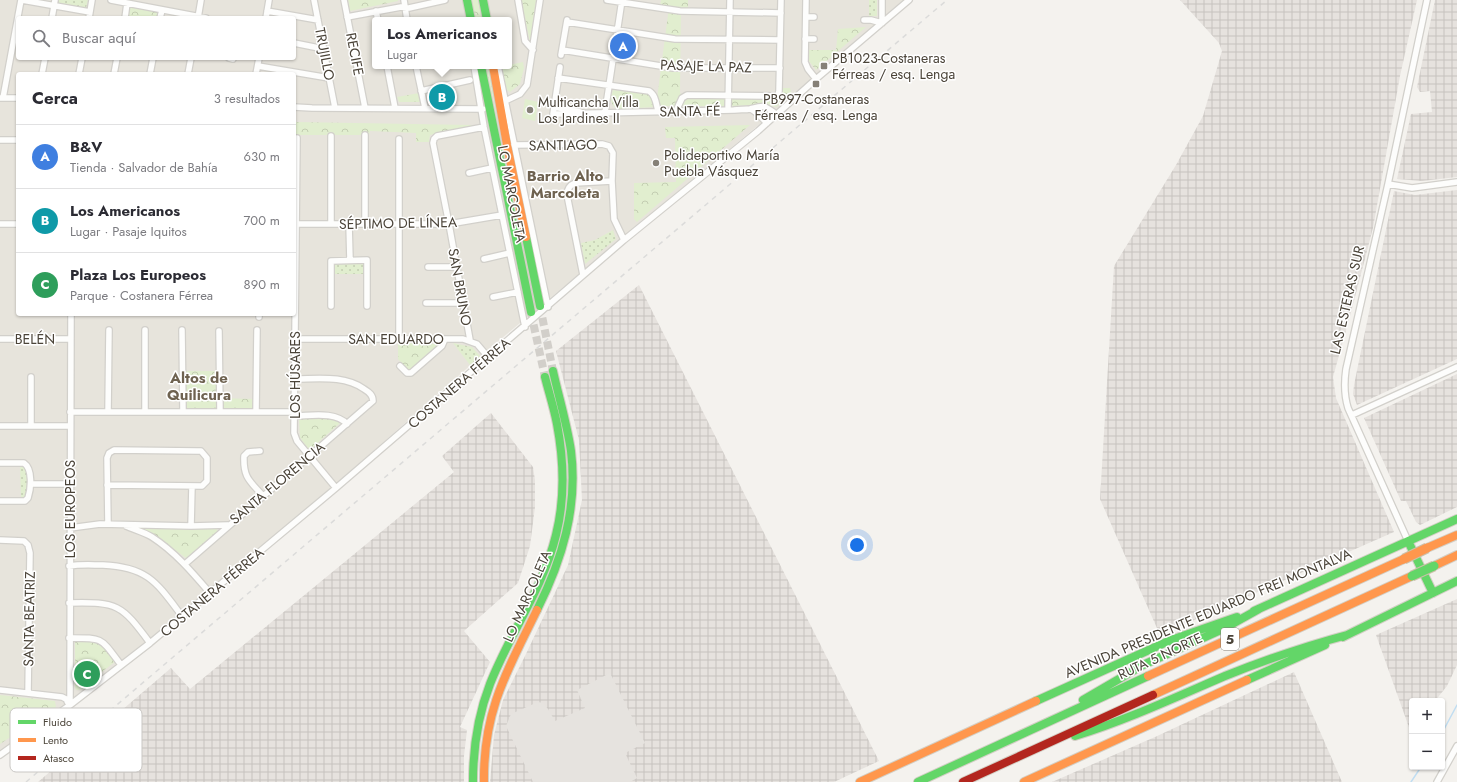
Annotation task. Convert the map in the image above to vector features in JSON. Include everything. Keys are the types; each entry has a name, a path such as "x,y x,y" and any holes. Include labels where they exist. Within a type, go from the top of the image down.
{"main road":[{"path":"467,0 470,17"},
{"path":"483,0 486,17"},
{"name":"LO MARCOLETA","path":"482,69 531,312"},
{"name":"LO MARCOLETA","path":"493,69 502,125 544,306"},
{"name":"LO MARCOLETA","path":"484,782 484,759 490,721 499,691 516,653 541,606 558,565 566,537 571,508 573,480 571,452 553,371"},
{"name":"LO MARCOLETA","path":"473,782 474,746 479,719 490,683 542,578 553,550 559,521 562,491 562,460 558,430 545,377"},
{"name":"AVENIDA PRESIDENTE EDUARDO FREI MONTALVA","path":"860,782 1171,640 1259,609 1457,519"},
{"name":"RUTA 5 NORTE","path":"918,782 1457,535"},
{"name":"LAS ESTERAS SUR","path":"1408,541 1433,593"},
{"name":"5","path":"963,782 1457,555"},
{"path":"1024,782 1347,635 1457,581"},
{"path":"1055,719 1137,669 1166,654 1225,628 1259,609"},
{"path":"1041,746 1121,721 1273,658 1307,646 1347,635"},
{"path":"508,646 511,651 516,653"},
{"path":"501,660 506,662 510,667"}],"street":[{"path":"18,16 21,0 55,3 89,15 92,0"},
{"path":"111,0 193,16"},
{"path":"198,16 201,0"},
{"path":"266,16 269,0"},
{"name":"TRUJILLO","path":"314,0 335,108"},
{"name":"RECIFE","path":"344,0 365,108"},
{"path":"404,0 407,17"},
{"path":"347,17 401,6 409,8 444,0"},
{"path":"518,0 525,41 533,50"},
{"path":"505,101 518,96 526,87 540,0"},
{"path":"607,0 622,1 680,11 781,13"},
{"path":"728,110 730,0"},
{"path":"676,111 684,95 778,95 781,0"},
{"path":"806,0 806,64 816,79"},
{"path":"864,20 882,23 882,0"},
{"name":"COSTANERA FÉRREA","path":"66,708 150,643 210,594 525,327 544,306 767,123 909,0"},
{"name":"LAS ESTERAS SUR","path":"1408,541 1352,415 1345,396 1345,376 1427,0"},
{"path":"606,112 622,1"},
{"path":"52,16 55,3"},
{"path":"125,16 127,3"},
{"path":"160,16 162,10"},
{"path":"267,11 295,16"},
{"path":"376,11 377,17"},
{"path":"296,16 318,20"},
{"path":"806,17 814,17"},
{"name":"PASAJE LA PAZ","path":"617,30 567,21 561,52 613,58 673,68 780,68"},
{"path":"16,24 1,98 16,98"},
{"path":"617,30 675,39 780,40"},
{"path":"805,38 814,39"},
{"path":"296,44 324,49"},
{"path":"42,72 45,60"},
{"path":"79,72 82,60"},
{"path":"114,72 117,60"},
{"path":"150,72 153,60"},
{"path":"188,72 191,60"},
{"path":"256,72 259,60"},
{"path":"258,66 294,72"},
{"path":"560,67 553,114 582,113"},
{"path":"388,69 395,108"},
{"path":"417,69 425,108"},
{"name":"LO MARCOLETA","path":"475,69 492,168 525,327"},
{"name":"LO MARCOLETA","path":"499,69 544,306"},
{"path":"296,72 330,78"},
{"path":"558,78 649,91 654,97 658,111"},
{"path":"421,91 470,80"},
{"name":"SANTA FÉ","path":"582,113 728,110 763,106 776,114"},
{"path":"296,107 482,108 490,113"},
{"path":"554,107 582,113"},
{"path":"751,108 767,123"},
{"name":"SAN BRUNO","path":"470,340 433,144 434,139 439,135 484,127"},
{"path":"331,136 331,224"},
{"path":"365,136 365,224"},
{"name":"LOS HÚSARES","path":"296,181 297,138"},
{"path":"399,139 399,339"},
{"path":"0,140 16,140"},
{"name":"SANTIAGO","path":"514,145 604,144 609,146 613,152 612,181 614,219 624,240"},
{"path":"469,173 492,168"},
{"path":"583,275 568,189 575,183 612,181"},
{"path":"1388,184 1412,188 1457,182"},
{"name":"SÉPTIMO DE LÍNEA","path":"296,224 449,224 502,215"},
{"path":"0,224 16,224"},
{"path":"349,224 350,260"},
{"path":"484,259 510,253"},
{"path":"331,306 331,261 367,260 367,306"},
{"path":"428,267 457,267"},
{"path":"493,297 518,292"},
{"path":"426,303 463,303"},
{"name":"LOS EUROPEOS","path":"70,705 69,566 71,316"},
{"name":"LOS HÚSARES","path":"295,316 294,414 296,439 336,488"},
{"path":"108,412 109,330"},
{"path":"145,330 145,412"},
{"path":"182,330 183,412"},
{"path":"256,412 257,330"},
{"path":"219,331 220,412"},
{"name":"BELÉN","path":"0,339 71,339"},
{"name":"SAN EDUARDO","path":"295,339 470,340"},
{"path":"400,366 406,373 410,374 442,346 445,339"},
{"path":"470,340 480,346 489,358"},
{"path":"1352,415 1457,367"},
{"path":"31,377 31,426"},
{"name":"SANTA FLORENCIA","path":"70,528 108,524 191,526 228,525 347,424 371,403 373,399 372,396 361,387 346,381 333,379 295,379"},
{"path":"70,412 256,412 334,416 347,424"},
{"path":"0,426 70,426"},
{"path":"107,485 202,486 207,482 207,458 201,452 190,451 114,450 109,453 107,458 107,485 108,524"},
{"path":"260,451 248,452 244,456 244,464 245,475 263,496"},
{"path":"0,463 27,464 31,484 28,498 25,501 0,501"},
{"path":"31,484 70,484"},
{"path":"191,526 192,486"},
{"path":"122,525 152,537 169,550 184,564 210,594"},
{"path":"184,564 228,525"},
{"name":"SANTA BEATRIZ","path":"0,540 24,541 28,545 30,554 28,693"},
{"path":"69,566 79,564 121,566 139,571 155,583 182,616"},
{"path":"69,603 101,603 117,608 126,613 133,620 150,643"},
{"path":"69,638 93,638 102,641 122,665"},
{"path":"0,690 63,697 70,705"},
{"path":"1437,782 1457,746"},
{"name":"COSTANERA FÉRREA","path":"0,754 10,747"}],"shaded area":[{"path":"0,0 909,0 490,348 155,644 72,708 10,708 10,751 0,759"},
{"path":"1180,0 1417,0 1400,76 1373,228 1333,377 1336,398 1394,532 1160,635 1100,499 1114,266 1176,165 1203,116 1222,51 1219,43"},
{"path":"1435,0 1457,0 1457,177 1422,181 1397,179 1411,114 1432,112 1430,91 1420,92 1417,87"},
{"path":"1457,190 1457,359 1357,405 1353,394 1354,385 1394,191 1415,195"},
{"path":"639,285 879,761 834,782 490,782 494,735 503,700 568,565 582,500 579,440 556,351"},
{"path":"1457,374 1457,507 1420,525 1416,522 1406,501 1401,501 1364,418"},
{"path":"491,413 533,467 535,480 535,507 530,546 518,583 464,631 490,662 460,727 467,730 464,756 464,782 38,782 50,772 142,772 142,708 124,708 171,668 190,689 454,472 442,456"},
{"path":"1457,599 1457,665 1447,686 1437,698 1409,698 1409,727 1376,635"},
{"path":"1294,672 1342,782 1052,782 1155,737"},
{"path":"610,673 645,743 625,753 637,778 630,782 533,782 506,726 511,714 538,702 543,703 555,721 585,708 577,690"}],"green space":[{"path":"57,0 88,0 86,8 57,3"},
{"path":"348,0 398,0 398,1 350,11"},
{"path":"469,0 478,0 481,17 472,17"},
{"path":"521,0 536,0 530,42"},
{"path":"661,0 688,0 688,9 681,10 680,93 686,98 779,97 781,88 790,88 792,95 776,107 765,104 735,106 660,106 657,100 669,7 660,6"},
{"path":"869,0 877,0 877,16 869,16"},
{"path":"129,6 159,12 158,16 127,16"},
{"path":"866,27 816,70 809,61 809,50 836,50 838,29"},
{"path":"523,62 524,68 520,84 510,92 505,89 501,69 512,69 512,64"},
{"path":"484,69 492,69 497,95 489,98"},
{"path":"613,90 651,94 655,107 618,109 612,103 611,98"},
{"path":"419,93 420,102 399,102 397,97"},
{"name":"Multicancha Villa Los Jardines II","path":"525,99 538,102 535,121 522,118"},
{"path":"296,122 473,125 473,127 430,135 429,142 416,142 416,133 370,131 369,135 296,135"},
{"path":"750,125 637,222 634,219 634,183 676,182 675,138 666,138 665,127"},
{"path":"613,230 616,239 585,264 581,243 595,240"},
{"path":"363,263 363,274 334,274 334,264"},
{"path":"398,343 439,344 409,371 398,359"},
{"path":"453,343 472,347 480,356 470,365"},
{"path":"186,371 217,371 217,398 254,399 254,409 186,409"},
{"path":"299,419 331,419 340,423 312,448 308,448 300,438"},
{"path":"20,466 26,466 28,469 27,495 25,498 21,498"},
{"path":"217,526 217,532 186,558 160,539 131,527"},
{"path":"75,642 99,642 116,661 79,690 76,690 75,687"},
{"path":"0,695 55,701 56,707 54,708 10,708 10,737 0,744"}],"waterway":[{"path":"1445,727 1457,705"},
{"path":"1411,782 1419,770"}],"tunnel":[{"path":"540,306 553,371"},
{"path":"531,313 545,377"}],"railway":[{"path":"113,708 947,0"},
{"path":"26,782 38,772"}],"traffic: fast":[{"path":"467,0 470,17"},
{"path":"483,0 486,17"},
{"path":"482,69 531,312"},
{"path":"526,237 540,306"},
{"path":"537,610 561,553 570,513 572,493 573,472 571,451 553,371"},
{"path":"473,782 477,732 482,708 498,665 543,574 550,555 559,521 562,494 561,452 556,418 545,377"},
{"path":"1254,611 1457,519"},
{"path":"1408,541 1433,593"},
{"path":"1412,576 1434,566"},
{"path":"1343,637 1457,581"},
{"path":"1083,700 1143,665 1225,628 1259,609"},
{"path":"1036,701 1171,640 1237,617"},
{"path":"1075,736 1132,716 1255,664 1347,635"},
{"path":"1247,680 1325,645"},
{"path":"918,782 1148,676"}],"traffic: slow":[{"path":"494,69 526,237"},
{"path":"1427,548 1457,535"},
{"path":"1404,559 1427,548"},
{"path":"1434,566 1457,555"},
{"path":"1148,676 1404,559"},
{"path":"1153,695 1412,576"},
{"path":"484,782 485,757 492,712 507,673 537,610"},
{"path":"1024,782 1247,680"},
{"path":"860,782 1036,701"}],"traffic: jam":[{"path":"963,782 1153,695"}],"place":[{"name":"B&V","path":"623,46"},
{"name":"PB1023-Costaneras Férreas / esq. Lenga","path":"824,66"},
{"name":"PB997-Costaneras Férreas / esq. Lenga","path":"816,84"},
{"name":"Los Americanos","path":"442,97"},
{"name":"Multicancha Villa Los Jardines II","path":"530,110"},
{"name":"Polideportivo María Puebla Vásquez","path":"656,163"},
{"name":"Plaza Los Europeos","path":"87,674"}],"district":[{"name":"Barrio Alto Marcoleta","path":"565,184"},
{"name":"Altos de Quilicura","path":"199,386"}]}
